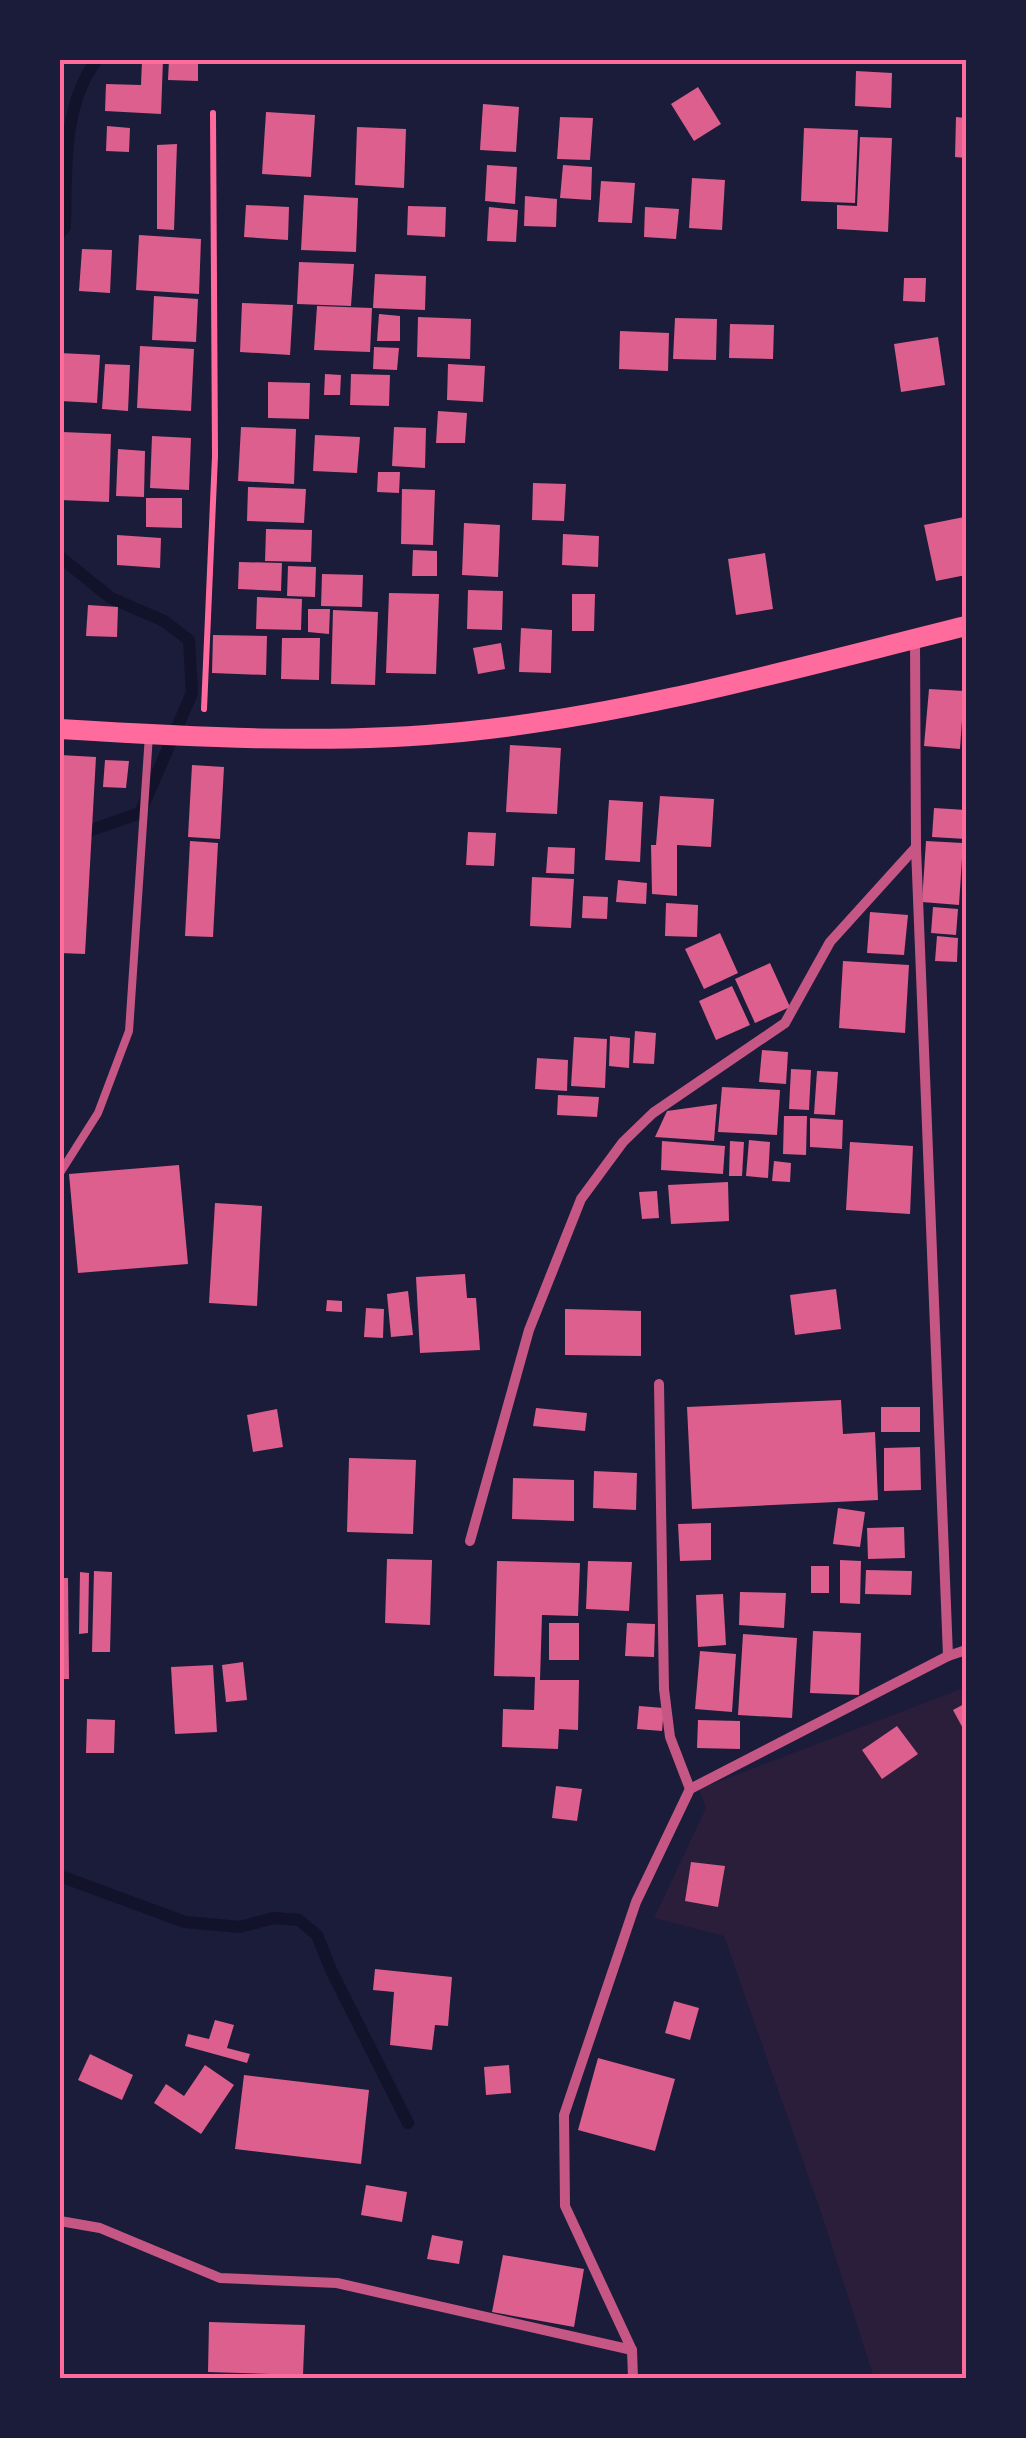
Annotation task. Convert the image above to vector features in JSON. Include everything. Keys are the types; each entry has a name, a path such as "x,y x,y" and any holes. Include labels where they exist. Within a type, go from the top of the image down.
{"main road":[{"path":"60,728 149,734 350,737 461,732 708,690 966,626"}],"street":[{"path":"915,638 916,847 948,1656"},
{"path":"470,1541 528,1330 581,1200 623,1142 653,1113 785,1023 830,942 916,847"},
{"path":"659,1384 664,1689 670,1738 690,1789"},
{"path":"633,2378 632,2350 566,2206 564,2115 636,1902 690,1789 966,1650"},
{"path":"60,2221 100,2228 220,2278 337,2283 632,2350"}],"lane":[{"path":"60,1172 98,1113 129,1030 149,734"}],"path":[{"path":"203,735 215,456 212,114"}],"shaded area":[{"path":"966,1687 966,2378 874,2378 822,2215 724,1936 654,1918 706,1808 699,1789"}],"building":[{"path":"142,60 163,60 161,114 105,111 106,84 141,85"},
{"path":"169,60 198,60 198,81 168,80"},
{"path":"856,71 892,73 891,108 855,106"},
{"path":"698,87 721,124 694,141 671,104"},
{"path":"483,104 519,107 516,152 480,150"},
{"path":"266,112 315,115 311,177 262,174"},
{"path":"560,117 593,118 590,160 557,159"},
{"path":"956,117 966,118 966,158 955,157"},
{"path":"107,126 130,128 129,152 106,151"},
{"path":"357,127 406,129 404,188 355,185"},
{"path":"804,128 858,130 855,203 801,201"},
{"path":"860,137 892,138 888,232 837,229 837,205 857,206"},
{"path":"177,144 174,230 157,229 157,145"},
{"path":"487,165 517,167 515,204 485,201"},
{"path":"563,165 592,167 591,200 560,198"},
{"path":"692,178 725,180 722,230 689,228"},
{"path":"601,181 635,183 632,223 598,222"},
{"path":"304,195 358,198 356,252 301,250"},
{"path":"525,196 557,199 556,227 524,226"},
{"path":"246,205 289,207 288,240 244,237"},
{"path":"408,206 446,207 445,237 407,235"},
{"path":"489,207 518,210 516,242 487,241"},
{"path":"645,207 679,209 676,239 644,237"},
{"path":"139,235 201,239 199,294 136,290"},
{"path":"82,249 112,250 110,293 79,291"},
{"path":"299,262 354,264 351,306 297,304"},
{"path":"375,274 426,276 425,310 373,308"},
{"path":"904,278 926,278 925,302 903,301"},
{"path":"154,296 198,299 196,342 152,340"},
{"path":"242,303 293,305 290,355 240,352"},
{"path":"317,306 372,308 370,352 314,350"},
{"path":"379,314 400,316 400,341 377,341"},
{"path":"418,317 471,319 470,359 417,357"},
{"path":"675,318 717,319 716,360 673,359"},
{"path":"730,324 774,325 773,359 729,358"},
{"path":"620,331 669,333 668,371 619,369"},
{"path":"938,337 945,385 901,392 894,344"},
{"path":"140,346 194,349 191,411 137,408"},
{"path":"374,347 399,348 397,370 373,369"},
{"path":"60,353 100,355 97,403 60,401"},
{"path":"105,364 130,365 128,411 102,409"},
{"path":"448,364 485,366 483,402 447,400"},
{"path":"325,374 341,375 340,395 324,395"},
{"path":"351,374 390,375 389,406 350,405"},
{"path":"268,382 310,383 309,419 268,418"},
{"path":"438,411 467,413 465,443 436,443"},
{"path":"241,427 296,429 294,484 238,481"},
{"path":"394,427 426,428 425,468 392,466"},
{"path":"62,432 111,434 109,502 60,500"},
{"path":"315,435 360,437 357,473 313,471"},
{"path":"152,436 191,438 189,490 150,488"},
{"path":"118,449 145,451 144,497 116,496"},
{"path":"378,472 400,472 399,493 377,492"},
{"path":"533,483 566,484 564,521 532,520"},
{"path":"248,487 306,489 304,523 247,521"},
{"path":"402,489 435,490 433,545 401,544"},
{"path":"146,498 182,498 182,528 146,527"},
{"path":"964,517 966,575 936,581 924,525"},
{"path":"464,523 500,525 498,577 462,575"},
{"path":"266,529 312,530 311,562 265,561"},
{"path":"563,534 599,536 598,567 562,565"},
{"path":"117,535 161,538 160,568 117,565"},
{"path":"413,550 437,551 437,576 412,576"},
{"path":"765,553 773,609 736,615 728,559"},
{"path":"239,562 282,563 281,591 238,589"},
{"path":"288,566 316,567 315,597 287,596"},
{"path":"322,574 363,575 362,607 321,606"},
{"path":"468,590 503,591 502,630 467,629"},
{"path":"389,593 439,594 436,674 386,673"},
{"path":"572,594 595,594 594,631 572,631"},
{"path":"257,597 302,599 301,630 256,629"},
{"path":"88,605 118,607 117,637 86,636"},
{"path":"308,609 330,609 329,634 308,632"},
{"path":"333,610 378,612 375,685 331,684"},
{"path":"521,628 552,630 551,673 519,672"},
{"path":"213,635 267,636 266,675 212,673"},
{"path":"282,638 320,638 319,680 281,679"},
{"path":"501,643 505,669 478,674 473,648"},
{"path":"929,689 964,691 960,749 924,746"},
{"path":"510,745 561,748 557,814 506,812"},
{"path":"60,755 96,757 85,954 60,953"},
{"path":"105,760 129,761 126,788 103,787"},
{"path":"192,765 224,767 220,839 188,837"},
{"path":"660,796 714,799 711,847 677,845 677,896 652,894 651,845 656,845"},
{"path":"609,800 643,802 640,862 605,860"},
{"path":"934,808 966,810 966,839 932,837"},
{"path":"468,832 496,833 494,866 466,865"},
{"path":"190,841 218,843 213,937 185,936"},
{"path":"926,841 963,843 959,905 922,902"},
{"path":"548,847 575,848 574,874 546,873"},
{"path":"532,877 574,879 571,928 530,926"},
{"path":"618,880 647,883 646,904 616,902"},
{"path":"583,896 608,897 607,919 582,918"},
{"path":"666,903 698,905 697,937 665,936"},
{"path":"933,907 958,909 956,935 931,933"},
{"path":"870,912 908,915 904,955 867,953"},
{"path":"720,933 738,973 704,989 685,949"},
{"path":"937,936 958,938 957,962 935,961"},
{"path":"843,961 909,965 905,1033 839,1028"},
{"path":"770,963 790,1007 755,1023 735,979"},
{"path":"732,986 750,1025 716,1040 699,1001"},
{"path":"635,1031 656,1033 654,1064 633,1063"},
{"path":"610,1036 630,1038 629,1068 609,1066"},
{"path":"574,1037 607,1039 605,1088 571,1086"},
{"path":"762,1050 788,1052 786,1084 759,1082"},
{"path":"537,1058 568,1060 567,1091 535,1089"},
{"path":"791,1069 811,1070 809,1110 789,1109"},
{"path":"817,1071 838,1072 835,1115 814,1114"},
{"path":"722,1087 780,1090 777,1135 718,1132"},
{"path":"558,1095 599,1097 597,1117 557,1115"},
{"path":"717,1104 714,1141 655,1137 667,1111"},
{"path":"784,1116 807,1116 806,1155 783,1154"},
{"path":"810,1118 843,1120 842,1149 810,1147"},
{"path":"749,1140 770,1142 768,1178 746,1176"},
{"path":"662,1141 725,1146 723,1174 661,1170"},
{"path":"730,1141 744,1142 742,1176 729,1176"},
{"path":"850,1142 913,1146 910,1214 846,1210"},
{"path":"774,1161 791,1163 790,1182 772,1181"},
{"path":"179,1165 188,1264 78,1273 69,1174"},
{"path":"728,1182 729,1221 671,1224 668,1185"},
{"path":"657,1191 659,1218 642,1219 639,1192"},
{"path":"215,1203 262,1206 257,1306 209,1303"},
{"path":"465,1274 467,1298 476,1298 480,1350 420,1353 416,1277"},
{"path":"836,1289 841,1329 795,1335 790,1295"},
{"path":"408,1291 413,1335 391,1337 387,1294"},
{"path":"327,1300 342,1301 342,1312 326,1311"},
{"path":"366,1308 384,1309 383,1338 364,1337"},
{"path":"565,1309 641,1311 641,1356 565,1355"},
{"path":"841,1400 843,1434 875,1432 878,1500 692,1509 687,1407"},
{"path":"881,1407 920,1407 920,1432 881,1432"},
{"path":"536,1408 587,1413 585,1431 533,1426"},
{"path":"277,1409 283,1447 253,1452 247,1415"},
{"path":"920,1447 921,1490 884,1491 884,1448"},
{"path":"349,1458 416,1460 413,1534 347,1532"},
{"path":"594,1471 637,1473 636,1510 593,1508"},
{"path":"513,1478 574,1480 574,1521 512,1519"},
{"path":"838,1508 865,1512 860,1547 833,1544"},
{"path":"711,1523 711,1560 680,1561 678,1524"},
{"path":"904,1527 905,1558 868,1559 867,1528"},
{"path":"387,1559 432,1560 430,1625 385,1623"},
{"path":"840,1560 861,1561 860,1604 840,1603"},
{"path":"497,1561 580,1563 578,1616 542,1615 540,1680 579,1680 578,1730 559,1729 558,1749 502,1747 503,1709 534,1710 535,1677 494,1676"},
{"path":"588,1561 632,1562 629,1611 586,1609"},
{"path":"811,1566 829,1566 829,1593 811,1593"},
{"path":"866,1570 912,1571 911,1595 865,1594"},
{"path":"94,1571 112,1572 110,1652 92,1652"},
{"path":"80,1572 89,1573 88,1633 79,1634"},
{"path":"60,1578 68,1578 69,1679 60,1679"},
{"path":"740,1592 786,1593 784,1628 739,1625"},
{"path":"723,1594 726,1645 698,1647 696,1595"},
{"path":"549,1623 579,1623 579,1660 549,1660"},
{"path":"627,1623 655,1624 654,1657 625,1656"},
{"path":"813,1631 861,1633 859,1695 810,1693"},
{"path":"743,1634 797,1638 792,1718 738,1715"},
{"path":"700,1651 736,1654 732,1712 695,1709"},
{"path":"243,1662 247,1700 226,1702 222,1665"},
{"path":"213,1665 217,1732 175,1734 171,1667"},
{"path":"966,1703 966,1734 953,1710"},
{"path":"639,1706 664,1708 662,1731 637,1729"},
{"path":"87,1719 115,1720 114,1753 86,1753"},
{"path":"698,1720 740,1721 740,1749 697,1748"},
{"path":"897,1726 918,1754 882,1779 862,1750"},
{"path":"556,1786 582,1789 577,1821 552,1818"},
{"path":"691,1862 725,1866 718,1907 685,1901"},
{"path":"375,1969 452,1977 448,2026 435,2025 432,2050 390,2045 394,1992 373,1990"},
{"path":"674,2001 699,2008 690,2040 665,2033"},
{"path":"215,2020 234,2025 227,2048 250,2054 247,2063 185,2046 188,2034 209,2039"},
{"path":"90,2054 133,2075 122,2100 78,2080"},
{"path":"598,2058 675,2079 655,2151 578,2130"},
{"path":"205,2065 234,2085 201,2134 154,2103 166,2084 184,2096"},
{"path":"509,2065 511,2093 486,2095 484,2067"},
{"path":"244,2075 369,2090 361,2164 235,2149"},
{"path":"366,2185 407,2192 402,2222 361,2215"},
{"path":"432,2235 463,2241 459,2264 427,2259"},
{"path":"503,2255 584,2269 574,2327 492,2312"},
{"path":"209,2322 305,2325 303,2375 208,2372"}],"waterway":[{"path":"60,233 65,227 66,162 72,118 77,97 97,60"},
{"path":"60,557 111,598 164,621 189,640 192,693 140,813 60,841"},
{"path":"60,1876 185,1922 240,1927 273,1918 299,1920 317,1935 408,2123"}]}
